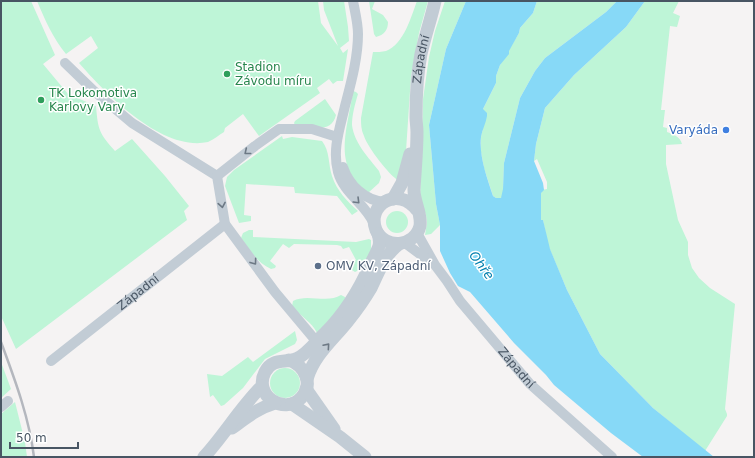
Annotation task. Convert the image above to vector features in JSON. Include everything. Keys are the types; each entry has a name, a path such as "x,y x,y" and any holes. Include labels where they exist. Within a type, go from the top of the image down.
{"street":[{"name":"Západní","path":"353,1 357,19 358,46 337,139 336,154 340,178 347,191 366,210 376,229 387,241 402,243 435,265"},
{"name":"Západní","path":"435,1 421,54 418,79 414,190 420,218 420,226 417,233 435,265 460,301 530,384 612,457"},
{"path":"65,63 94,91 132,123 217,176 225,224 275,292 316,341"},
{"name":"Západní","path":"211,455 236,415 262,386 262,379 269,366 275,362 289,360 303,355 330,328 358,292 379,245 375,216 378,209 399,190 406,174 416,119"},
{"path":"217,176 279,129 312,129 337,139"},
{"name":"Západní","path":"337,139 346,175 351,183 368,198 378,202 389,200 406,200 413,204 418,210"},
{"name":"Západní","path":"51,361 225,224"},
{"path":"364,457 340,437 292,404 298,401 303,395 316,357 358,308 371,288 385,259 392,249 412,239 417,233"},
{"path":"289,360 301,367 306,374 306,384 340,437"},
{"path":"262,386 269,399 275,403"},
{"name":"Západní","path":"224,434 254,411 266,405 275,403 280,405 292,404"}],"green space":[{"path":"1,1 31,1 55,55 43,64 68,94 96,106 100,131 115,151 132,139 189,206 184,211 187,220 16,349 1,316"},
{"name":"Stadion Závodu míru","path":"37,1 318,1 321,23 338,46 324,10 323,1 344,1 349,41 340,48 343,53 348,49 343,81 337,81 333,84 329,79 317,88 320,93 259,136 243,114 225,128 224,132 214,139 208,142 190,143 172,138 154,130 136,118 104,90 79,63 98,48 91,36 66,54 53,35"},
{"path":"369,1 375,1 372,9 383,15 388,22 385,32 376,37 374,34"},
{"path":"417,1 428,1 419,33 411,76 406,151 399,181 374,154 366,141 362,132 361,118 373,52 386,51 398,42 406,29"},
{"path":"445,1 466,1 446,49 429,125 436,204 440,225 431,234 425,235 427,223 426,215 420,200 423,99 429,57 435,31"},
{"path":"537,1 617,1 606,12 545,58 535,71 520,98 504,163 503,196 501,198 496,198 493,196 484,168 481,152 483,109 496,83 496,76 500,65 519,33 520,28 533,13"},
{"path":"645,1 679,1 673,13 680,16 677,27 670,26 661,110 665,110 663,127 667,128 667,132 675,135 682,144 666,145 666,164 678,220 688,242 688,255 692,268 699,278 710,288 735,304 725,409 727,416 705,451 653,408 600,354 567,290 548,245 543,220 541,220 541,193 542,190 547,189 547,182 537,159 534,161 536,144 545,108 574,75 626,27"},
{"path":"353,91 358,94 353,117 353,132 359,144 379,171 381,177 379,183 368,193 349,171 346,159 346,132"},
{"path":"325,99 336,115 330,125 314,128 295,125 295,121"},
{"path":"282,136 283,139 292,137 322,141 325,145 334,181 346,199 358,211 352,215 337,196 295,193 294,187 246,184 244,215 251,216 251,221 239,223 225,186 227,177 234,170"},
{"path":"397,211 405,214 408,222 405,230 397,233 389,230 386,222 389,214"},
{"path":"253,230 253,237 356,242 369,239 371,240 371,250 363,268 355,272 348,263 356,260 349,247 343,249 341,246 337,245 294,244 289,248 283,244 270,261 276,266 275,268 271,269 258,260 241,238 243,233"},
{"path":"341,295 345,297 346,302 317,333 315,329 292,306 293,301 299,299 330,299"},
{"path":"295,331 297,340 295,344 265,359 243,388 224,405 221,406 213,395 210,397 207,374 222,376 248,357 253,362"},
{"path":"1,362 11,389 1,398"},
{"path":"285,368 296,372 300,383 296,394 285,398 274,394 270,383 274,372"},
{"path":"15,402 25,442 27,457 1,457 1,414"}],"water":[{"name":"Ohře","path":"466,1 537,1 533,13 520,28 509,54 500,65 496,76 496,83 483,109 487,113 487,116 481,137 482,159 493,196 496,198 501,198 503,189 504,163 520,98 535,71 545,58 606,12 617,1 645,1 626,27 574,75 545,108 536,144 534,161 543,183 544,190 541,193 541,220 543,220 550,249 567,290 600,354 653,408 714,457 643,457 611,433 554,385 514,343 470,292 458,286 450,273 440,251 440,225 436,204 429,125 446,49"}],"railway":[{"path":"1,342 25,413 34,457"}],"place":[{"name":"Stadion Závodu míru","path":"227,74"},
{"name":"TK Lokomotiva Karlovy Vary","path":"41,100"},
{"name":"Varyáda","path":"726,130"},
{"name":"OMV KV, Západní","path":"318,266"}]}
